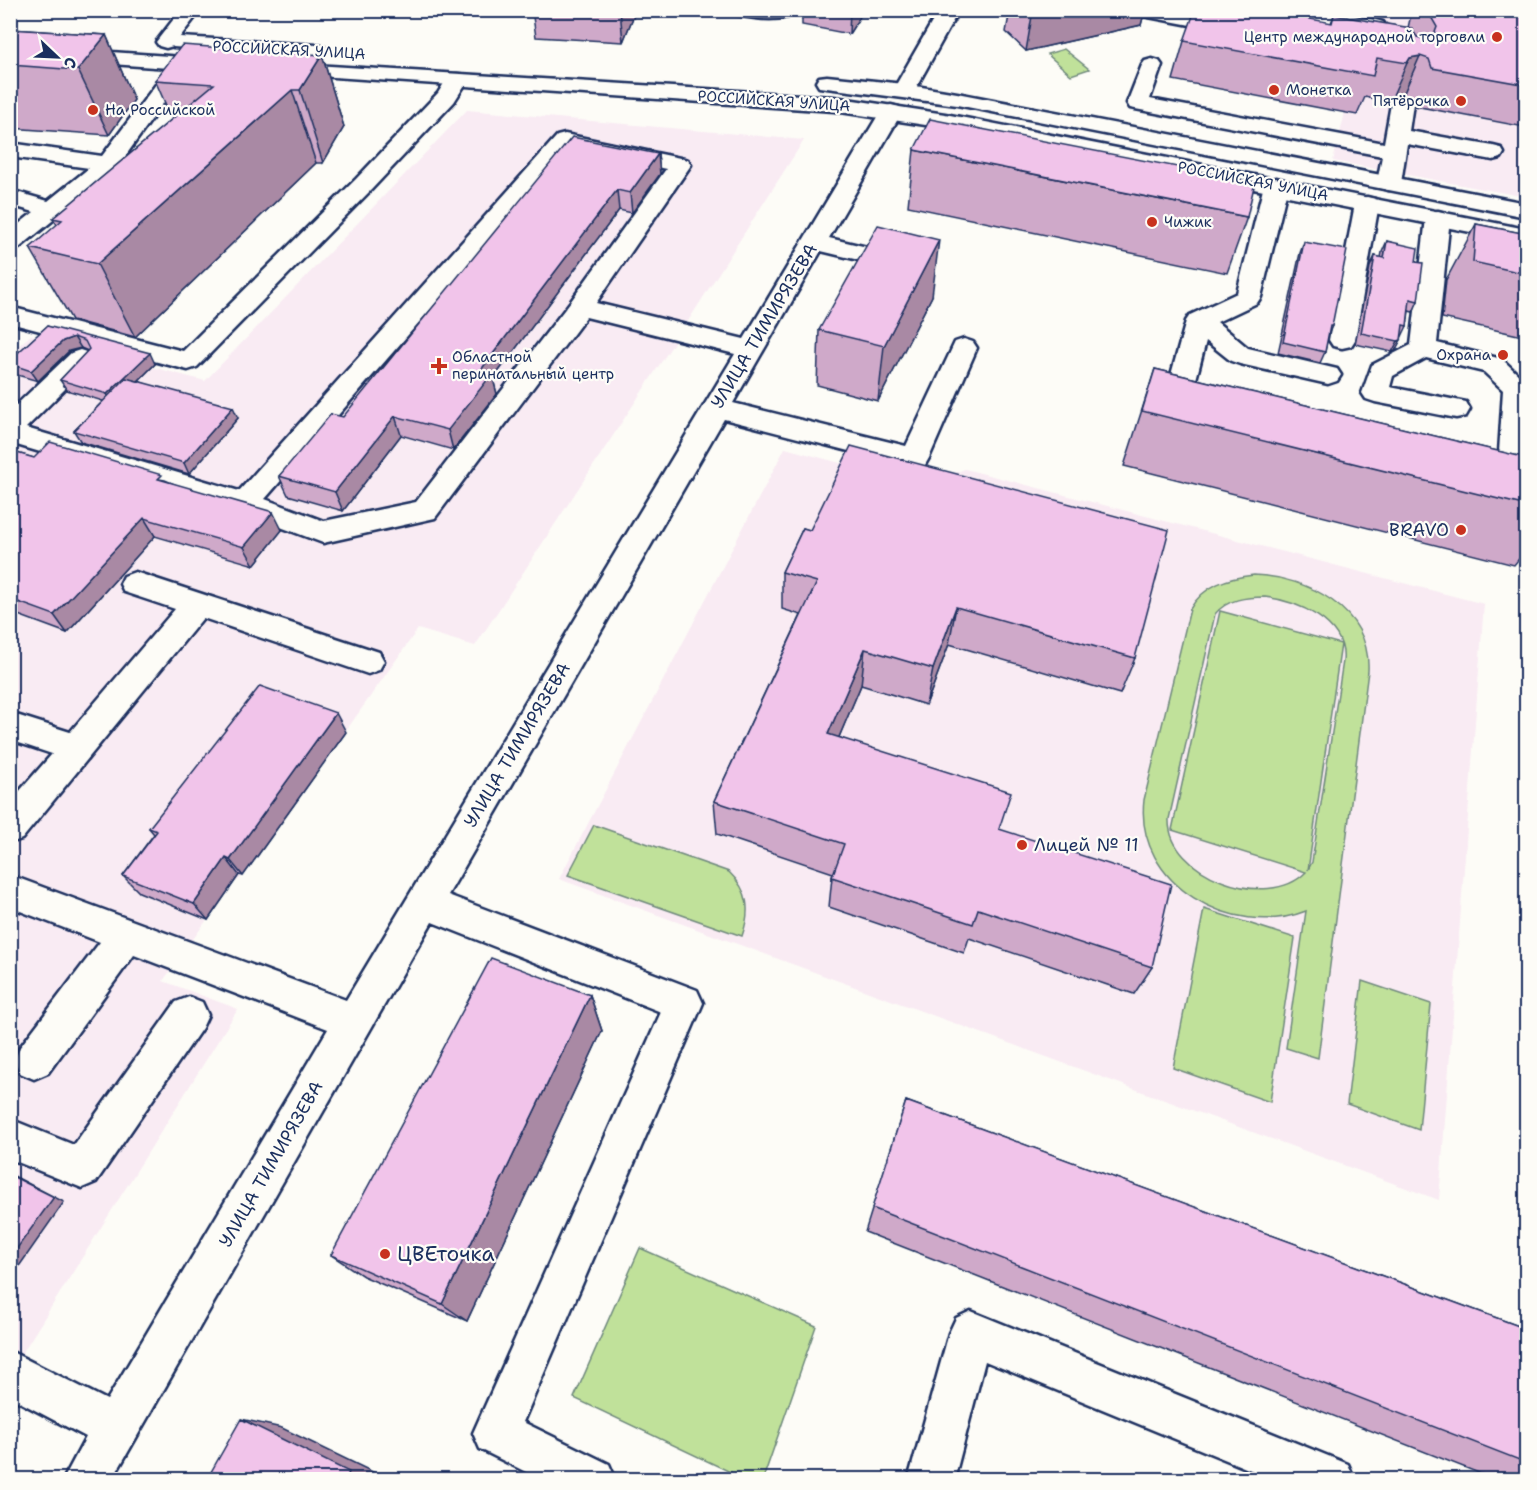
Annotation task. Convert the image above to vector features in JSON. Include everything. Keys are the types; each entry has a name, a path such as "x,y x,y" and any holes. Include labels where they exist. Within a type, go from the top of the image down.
{"main road":[{"path":"741,10 781,13 783,10"},
{"name":"УЛИЦА ТИМИРЯЗЕВА","path":"86,1479 949,10"},
{"path":"1143,10 1285,37 1293,12 1388,25"},
{"path":"166,42 187,15"},
{"name":"РОССИЙСКАЯ УЛИЦА","path":"10,32 355,54"},
{"name":"РОССИЙСКАЯ УЛИЦА","path":"10,51 834,104 897,101 1389,183 1527,210"},
{"path":"10,243 108,164 182,63"},
{"path":"1152,65 1138,103 1395,143 1493,153"},
{"path":"10,315 188,361 364,184 446,97 458,80"},
{"name":"РОССИЙСКАЯ УЛИЦА","path":"804,81 1276,185 1527,236"},
{"path":"1389,183 1402,104"},
{"path":"10,433 245,503 323,532 425,511 580,307 680,165 565,141 245,503"},
{"path":"10,150 108,164"},
{"path":"1223,411 1177,400 1199,321 1248,297 1276,185"},
{"path":"10,197 51,209"},
{"path":"1342,340 1367,204"},
{"path":"1423,349 1438,218"},
{"path":"814,242 892,260"},
{"path":"580,307 751,350"},
{"path":"1199,321 1240,355 1328,375"},
{"path":"716,408 925,464 964,348"},
{"path":"1456,409 1375,393 1381,371 1423,349 1527,372"},
{"path":"10,427 80,359"},
{"path":"1465,470 1511,482 1517,388 1493,365"},
{"path":"135,584 368,661"},
{"path":"10,828 197,604"},
{"path":"10,726 76,748"},
{"path":"10,891 354,1021"},
{"path":"424,902 684,1003 496,1433 593,1479"},
{"path":"34,1060 127,935"},
{"path":"10,1139 82,1168 189,1015"},
{"path":"931,1479 971,1333 1332,1479"},
{"path":"10,1373 116,1429"}],"shaded area":[{"path":"1370,11 1526,11 1526,197 1333,161"},
{"path":"467,110 804,140 475,646 418,629 243,876 232,885 163,981 238,1009 11,1371 11,352 31,335 205,381"},
{"name":"Лицей № 11","path":"785,448 921,485 965,469 1484,604 1439,1200 559,879"}],"green space":[{"path":"1064,49 1089,69 1071,75 1047,54"},
{"path":"1244,576 1274,577 1295,582 1332,600 1359,630 1366,649 1368,671 1318,1058 1286,1048 1306,911 1278,918 1248,918 1220,911 1194,898 1172,880 1155,857 1145,830 1144,800 1190,609 1209,588","holes":["1265,597 1278,599 1318,616 1329,625 1341,644 1220,611 1172,830 1306,872 1289,884 1268,888 1245,888 1222,882 1201,871 1184,857 1173,839 1169,819 1215,614 1225,605 1238,600","1341,644 1343,661 1312,862 1308,870"]},
{"path":"594,825 729,872 741,886 746,901 747,918 742,936 568,875"},
{"path":"1204,909 1295,938 1270,1102 1173,1068"},
{"path":"1362,981 1431,1004 1419,1130 1347,1104"},
{"path":"640,1248 816,1326 763,1479 745,1479 574,1398"}],"building":[{"path":"1195,10 1261,10 1332,23 1334,15 1411,28 1417,37 1426,39 1434,35 1437,27 1427,10 1527,10 1527,85 1432,68 1429,59 1420,56 1410,58 1407,63 1377,58 1373,76 1184,41"},
{"path":"10,29 106,35 78,70 10,65"},
{"path":"182,45 322,55 300,90 292,90 97,264 30,248 62,220 53,218 214,84 155,80"},
{"path":"930,119 1255,182 1247,217 914,150"},
{"path":"572,137 658,154 630,193 617,190 480,371 492,374 448,430 395,416 335,492 279,476 331,414 343,417"},
{"path":"1476,224 1527,234 1527,274 1473,262"},
{"path":"878,225 939,240 884,346 819,330"},
{"path":"1387,241 1418,248 1416,262 1423,263 1418,301 1410,299 1407,326 1403,325 1401,340 1398,341 1361,333 1375,256 1384,258"},
{"path":"1304,242 1347,250 1325,352 1283,342"},
{"path":"47,326 150,353 107,394 60,380 89,349 85,341 74,337 63,341 31,371 10,364 10,360"},
{"path":"1155,369 1527,458 1527,506 1142,411"},
{"path":"126,378 233,407 184,463 74,431"},
{"path":"50,442 162,475 158,479 273,512 244,547 144,518 54,615 10,599 10,451 34,458"},
{"path":"851,446 1169,530 1135,658 956,607 933,669 865,649 828,734 1011,792 999,829 1171,884 1152,967 978,909 973,924 832,877 844,844 714,801 817,582 782,572 803,528 810,530"},
{"path":"260,686 336,713 230,860 226,858 194,904 123,876 157,831 149,828"},
{"path":"491,958 590,995 442,1304 331,1255"},
{"path":"906,1101 1527,1329 1527,1463 872,1208"},
{"path":"10,1175 54,1197 10,1258"},
{"path":"241,1419 349,1472 346,1479 207,1479"}],"place":[{"name":"Центр международной торговли","path":"1497,37"},
{"name":"Монетка","path":"1274,90"},
{"name":"Пятёрочка","path":"1461,101"},
{"name":"На Российской","path":"93,110"},
{"name":"Чижик","path":"1152,222"},
{"name":"Охрана","path":"1503,355"},
{"name":"Областной перинатальный центр","path":"439,366"},
{"name":"BRAVO","path":"1461,530"},
{"name":"Лицей № 11","path":"1022,845"},
{"name":"ЦВЕточка","path":"385,1254"}]}
